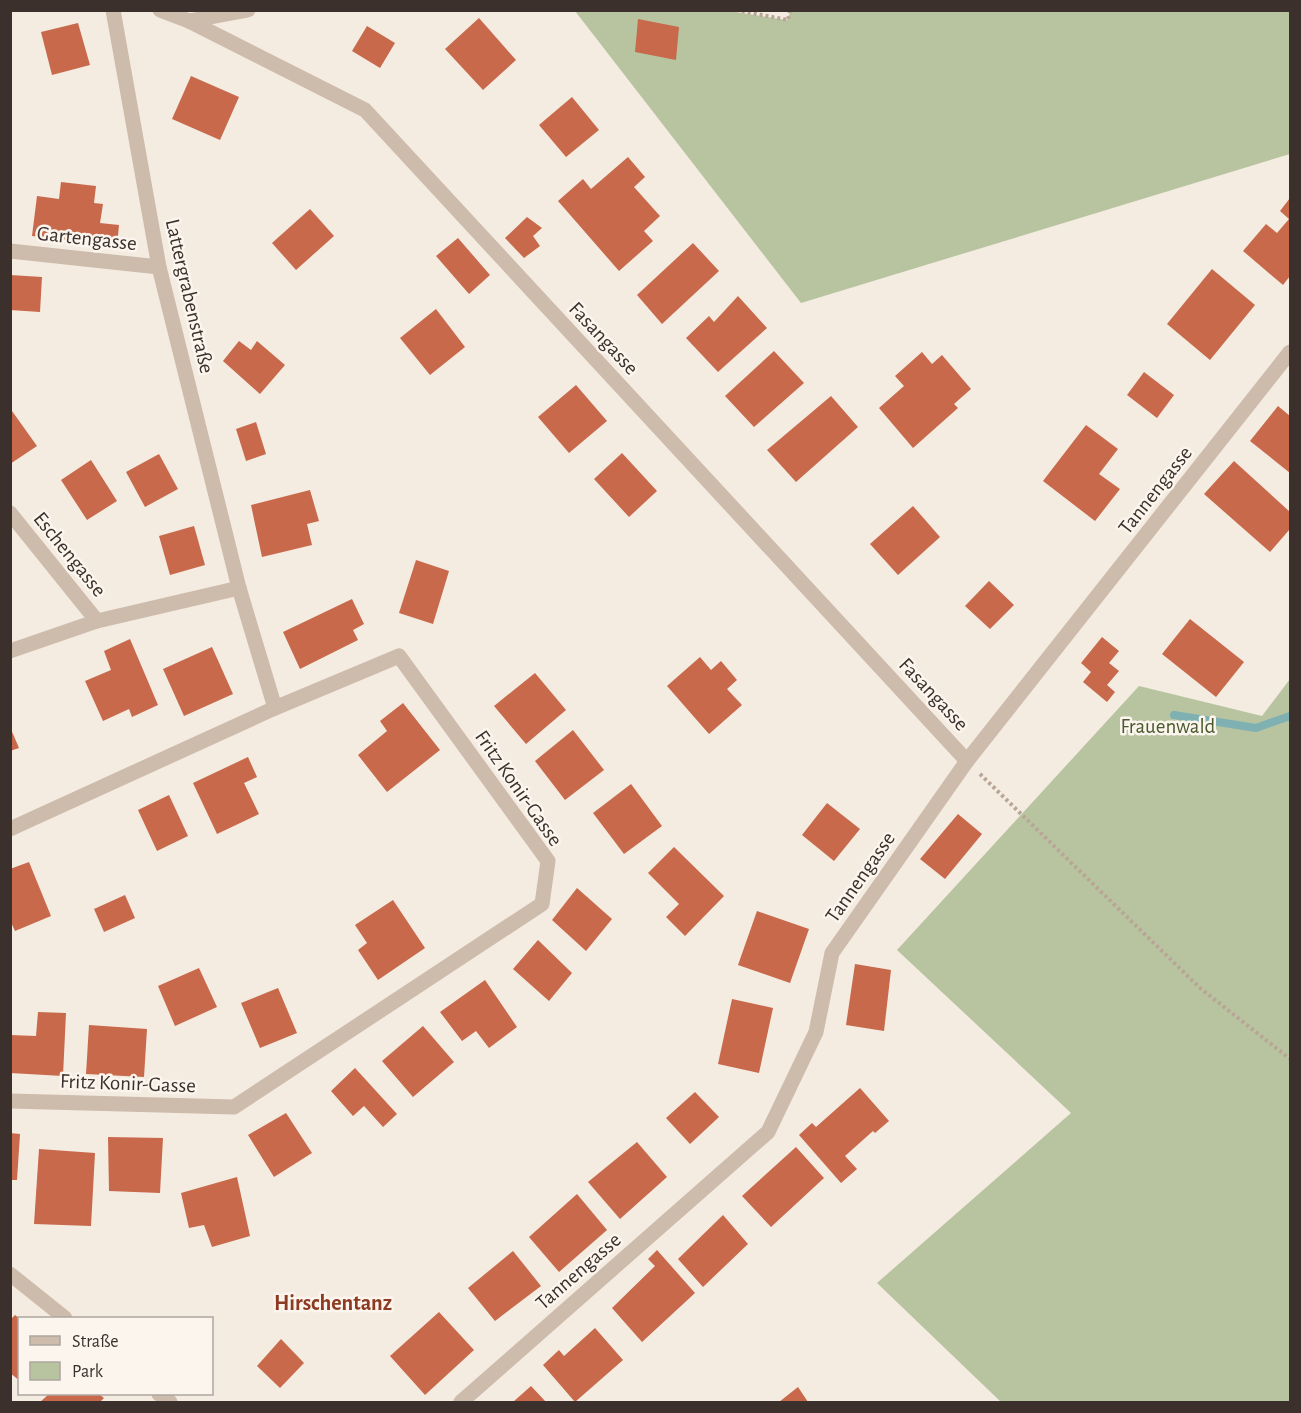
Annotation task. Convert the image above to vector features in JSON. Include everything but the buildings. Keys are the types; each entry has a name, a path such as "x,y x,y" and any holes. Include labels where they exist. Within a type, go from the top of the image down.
{"street":[{"name":"Lattergrabenstraße","path":"113,10 159,267 239,588 275,708"},
{"name":"Fasangasse","path":"160,10 189,21 365,110 967,761"},
{"path":"189,21 248,10"},
{"name":"Gartengasse","path":"10,251 159,267"},
{"name":"Tannengasse","path":"461,1402 768,1132 816,1032 832,953 967,761 1290,352"},
{"name":"Eschengasse","path":"10,513 97,621"},
{"path":"10,651 97,621 239,588"},
{"name":"Fritz Konir-Gasse","path":"10,829 275,708 399,656 548,861 542,904 234,1107 10,1101"},
{"path":"10,1274 64,1317"}],"path":[{"path":"736,10 788,20 790,10"},
{"path":"967,761 1200,988 1290,1059"}],"green space":[{"path":"722,10 787,20 791,10 1290,11 1290,154 801,303 575,11"},
{"name":"Frauenwald","path":"1290,679 1290,1402 1001,1402 877,1283 1071,1113 897,950 1139,686 1262,716"}],"waterway":[{"path":"1174,715 1256,728 1290,716"}],"district":[{"name":"Hirschentanz","path":"333,1302"}]}
